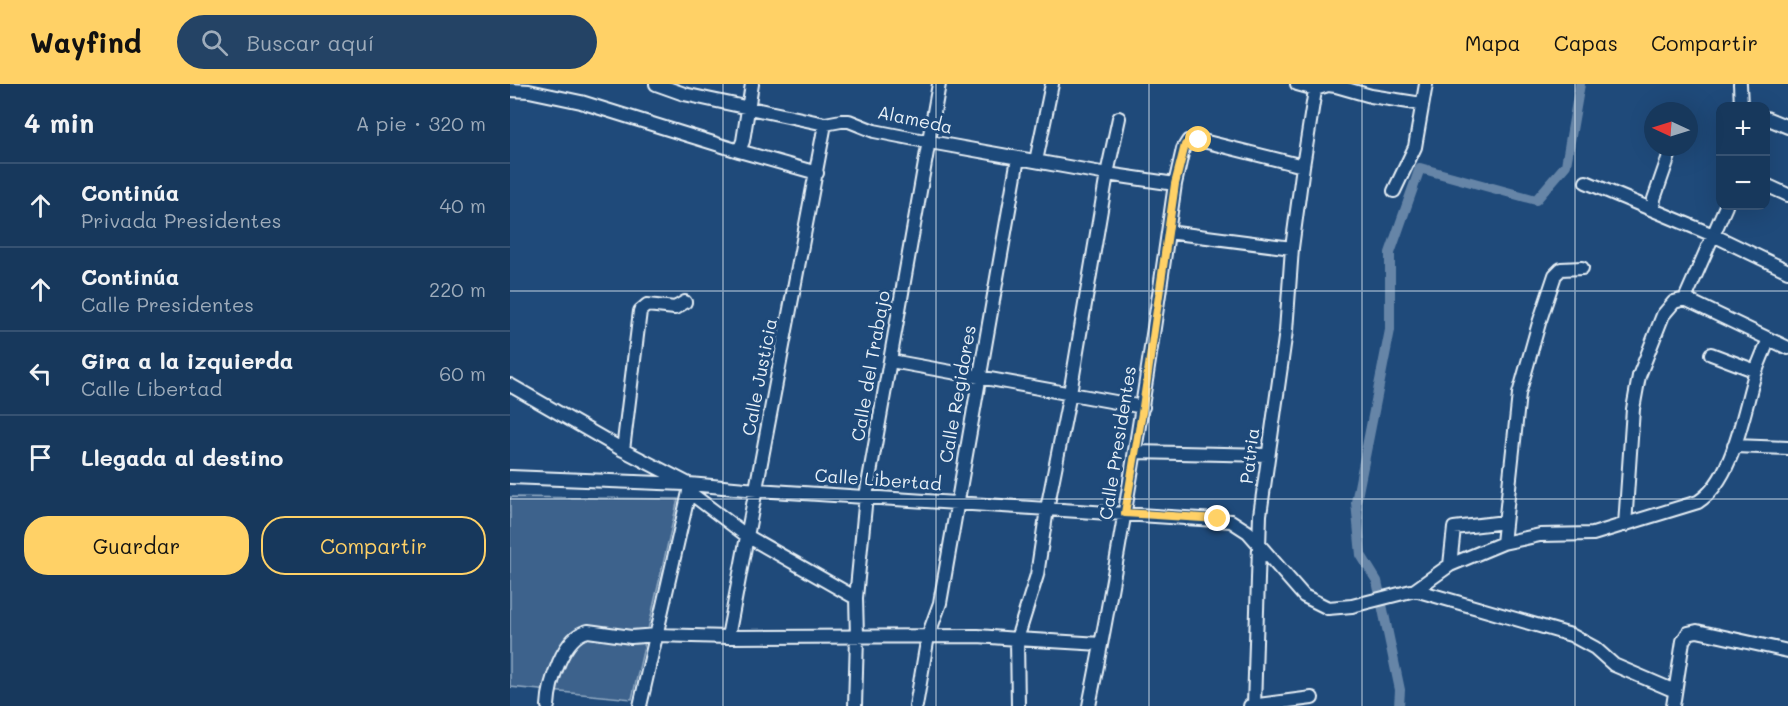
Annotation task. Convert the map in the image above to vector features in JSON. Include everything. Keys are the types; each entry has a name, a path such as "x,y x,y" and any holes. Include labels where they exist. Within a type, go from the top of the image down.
{"street":[{"name":"Alameda","path":"656,84 684,94 825,124 849,121 874,131 930,142 1175,184"},
{"path":"739,151 750,107 752,84"},
{"name":"Calle del Trabajo","path":"855,706 856,598 866,496 939,84"},
{"path":"1036,161 1052,84"},
{"path":"1297,84 1315,87 1336,86 1371,96 1422,104"},
{"path":"1394,191 1415,147 1426,84"},
{"path":"1740,84 1741,102"},
{"path":"510,90 531,87 817,173"},
{"name":"Patria","path":"1253,706 1259,545 1268,455 1286,331 1292,248 1315,87"},
{"path":"1018,706 1017,639 1037,575 1107,174 1119,118"},
{"path":"1770,120 1788,127"},
{"name":"Calle Justicia","path":"728,637 825,124"},
{"name":"Calle Presidentes","path":"1089,706 1136,452 1175,184 1185,145 1193,139 1303,166"},
{"path":"1653,210 1654,199 1669,156"},
{"name":"Calle Regidores","path":"916,706 928,636 940,603 1018,158"},
{"path":"1586,182 1713,235 1788,271"},
{"path":"1770,187 1788,195"},
{"path":"1685,299 1724,210"},
{"path":"1168,232 1292,248"},
{"path":"1503,543 1519,394 1539,323 1556,275 1561,269 1582,268"},
{"path":"1625,525 1633,410 1639,376 1663,315 1674,302 1685,299 1788,348"},
{"path":"623,450 640,311 647,305 671,308 685,302"},
{"path":"1415,590 1450,565 1503,543 1540,535 1593,534 1698,502 1706,497 1719,479 1734,446 1756,371 1769,339"},
{"path":"1711,354 1756,371"},
{"path":"891,361 1143,407"},
{"name":"Calle Libertad","path":"510,385 689,488 866,496 1231,521 1241,526 1304,596 1328,608 1360,604 1415,590"},
{"path":"1734,446 1788,448"},
{"path":"1136,452 1268,455"},
{"path":"510,477 689,488 747,536 856,598"},
{"path":"640,706 689,488"},
{"path":"1450,565 1454,528 1505,522"},
{"path":"1415,590 1570,635 1595,648 1614,665 1675,691"},
{"path":"548,706 550,684 555,672 573,640 588,631 623,637 657,635 978,636 1101,644"},
{"path":"1673,706 1683,641 1688,633 1697,631 1788,651"},
{"path":"1253,706 1312,698"}],"shaded area":[{"path":"510,497 678,499 632,699 510,687"}],"waterway":[{"path":"1399,706 1400,690 1377,581 1361,555 1356,502 1390,330 1390,253 1420,168 1536,200 1566,165 1580,84"}],"route":[{"path":"1199,140 1193,139 1185,145 1175,184 1143,407 1125,513 1218,519"}]}
